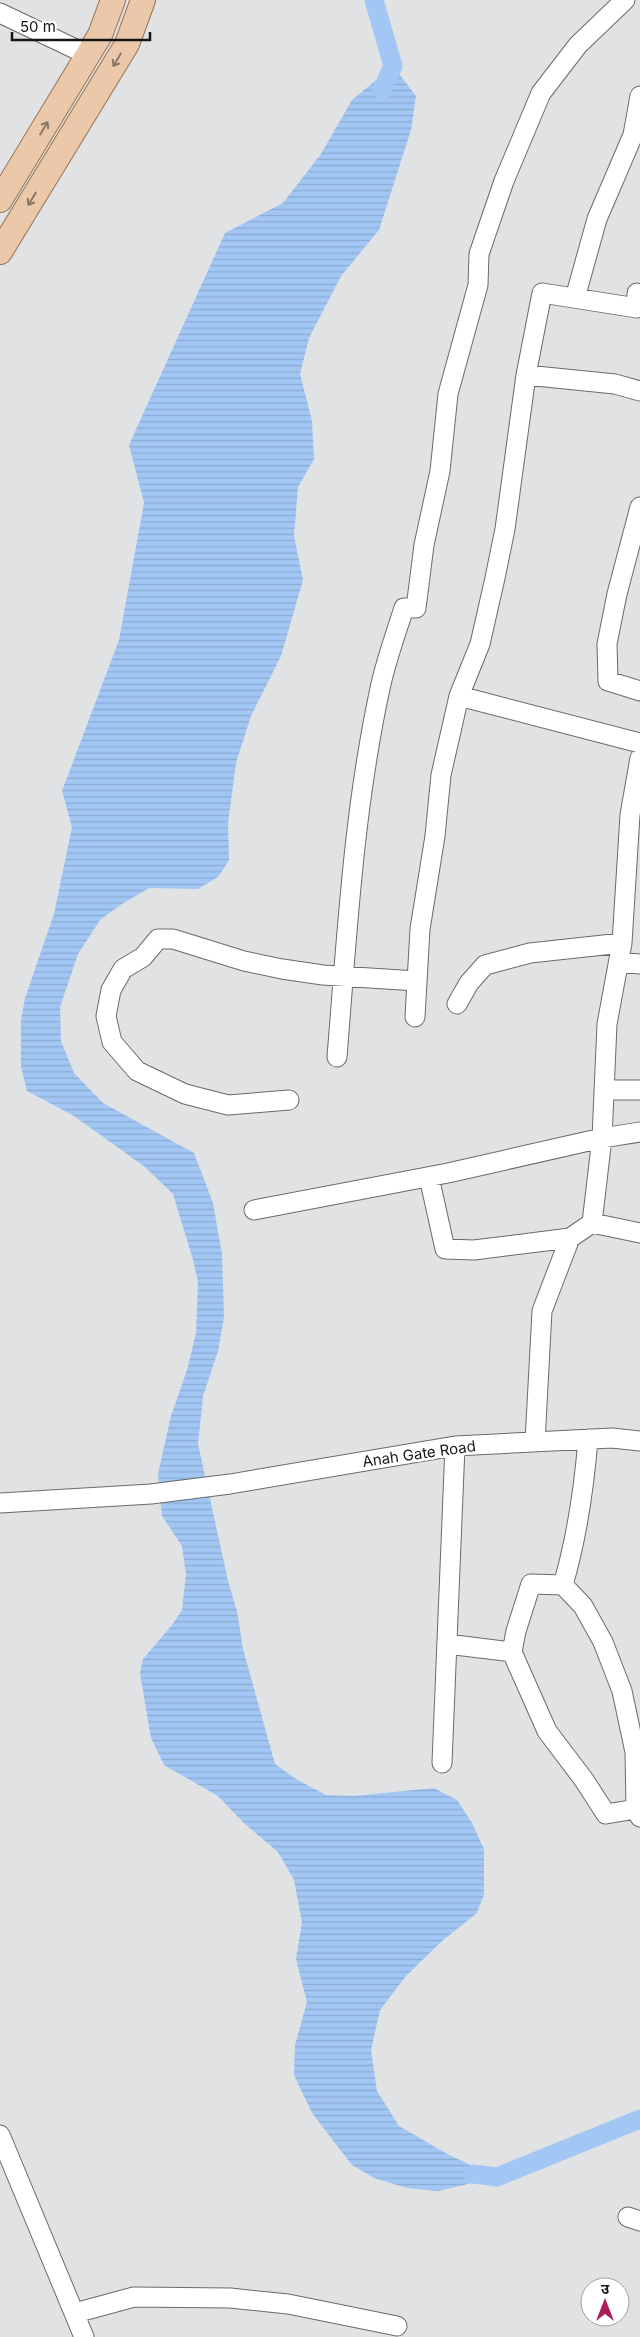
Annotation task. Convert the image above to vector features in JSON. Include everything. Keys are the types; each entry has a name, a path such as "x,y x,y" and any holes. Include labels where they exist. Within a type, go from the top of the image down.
{"main road":[{"path":"0,200 100,35 113,0"},
{"path":"0,252 127,44 143,0"}],"street":[{"path":"337,1057 342,976 366,774 381,683 404,608 416,608 424,545 440,471 448,394 478,285 480,254 504,181 541,93 578,44 625,0"},
{"path":"0,13 88,55"},
{"path":"575,298 597,219 636,136 640,96"},
{"path":"415,1017 420,928 435,836 441,775 459,696 480,644 495,578 505,529 526,375 542,293 636,308 637,293 640,294"},
{"path":"526,375 615,384 640,391"},
{"path":"640,507 633,560 607,644 608,681 640,691"},
{"path":"459,696 640,743"},
{"path":"592,1224 602,1138 607,1024 622,943 630,815 640,758"},
{"path":"289,1100 228,1104 185,1094 136,1071 112,1042 106,1016 111,990 123,969 143,957 158,939 173,939 244,961 282,970 417,981"},
{"path":"458,1004 469,984 485,965 530,953 622,943"},
{"path":"619,962 640,964"},
{"path":"604,1090 640,1090"},
{"path":"254,1210 429,1177 602,1138 640,1132"},
{"path":"429,1177 445,1249 474,1250 570,1238 592,1224 640,1233"},
{"path":"535,1442 542,1311 570,1238"},
{"name":"Anah Gate Road","path":"0,1503 151,1494 230,1484 455,1446 612,1438 640,1441"},
{"path":"563,1585 575,1542 586,1475 588,1439"},
{"path":"442,1763 455,1446"},
{"path":"531,1584 563,1585 583,1606 603,1642 622,1691 637,1753 638,1813 606,1814 584,1780 547,1732 512,1652 516,1631 531,1584"},
{"path":"447,1644 512,1652"},
{"path":"0,2135 84,2337"},
{"path":"75,2313 134,2297 230,2298 288,2304 397,2326"}],"water":[{"path":"393,66 416,96 411,130 379,230 341,276 309,338 300,374 312,421 314,459 298,487 294,536 303,580 281,656 251,716 236,763 228,823 229,860 218,877 198,889 149,888 100,920 78,954 60,1007 61,1041 74,1073 103,1103 194,1153 213,1203 222,1254 224,1317 218,1351 203,1396 198,1444 228,1581 237,1611 243,1649 275,1764 296,1779 326,1795 354,1796 434,1788 457,1800 472,1823 484,1849 484,1894 477,1913 442,1941 406,1976 380,2010 371,2050 377,2091 399,2126 449,2155 497,2177 438,2191 407,2188 374,2178 352,2165 312,2113 294,2075 295,2045 307,2002 296,1959 302,1922 294,1880 278,1852 245,1824 218,1796 164,1765 151,1738 140,1673 143,1659 172,1625 182,1610 186,1574 182,1546 162,1516 158,1474 171,1416 187,1370 196,1333 198,1282 173,1194 145,1167 74,1116 27,1091 21,1067 21,1020 25,998 54,914 72,827 62,791 119,640 144,503 129,445 225,233 283,203 321,154 352,100"}],"waterway":[{"path":"374,0 393,66 382,90"},
{"path":"473,2174 497,2177 640,2119"}]}
